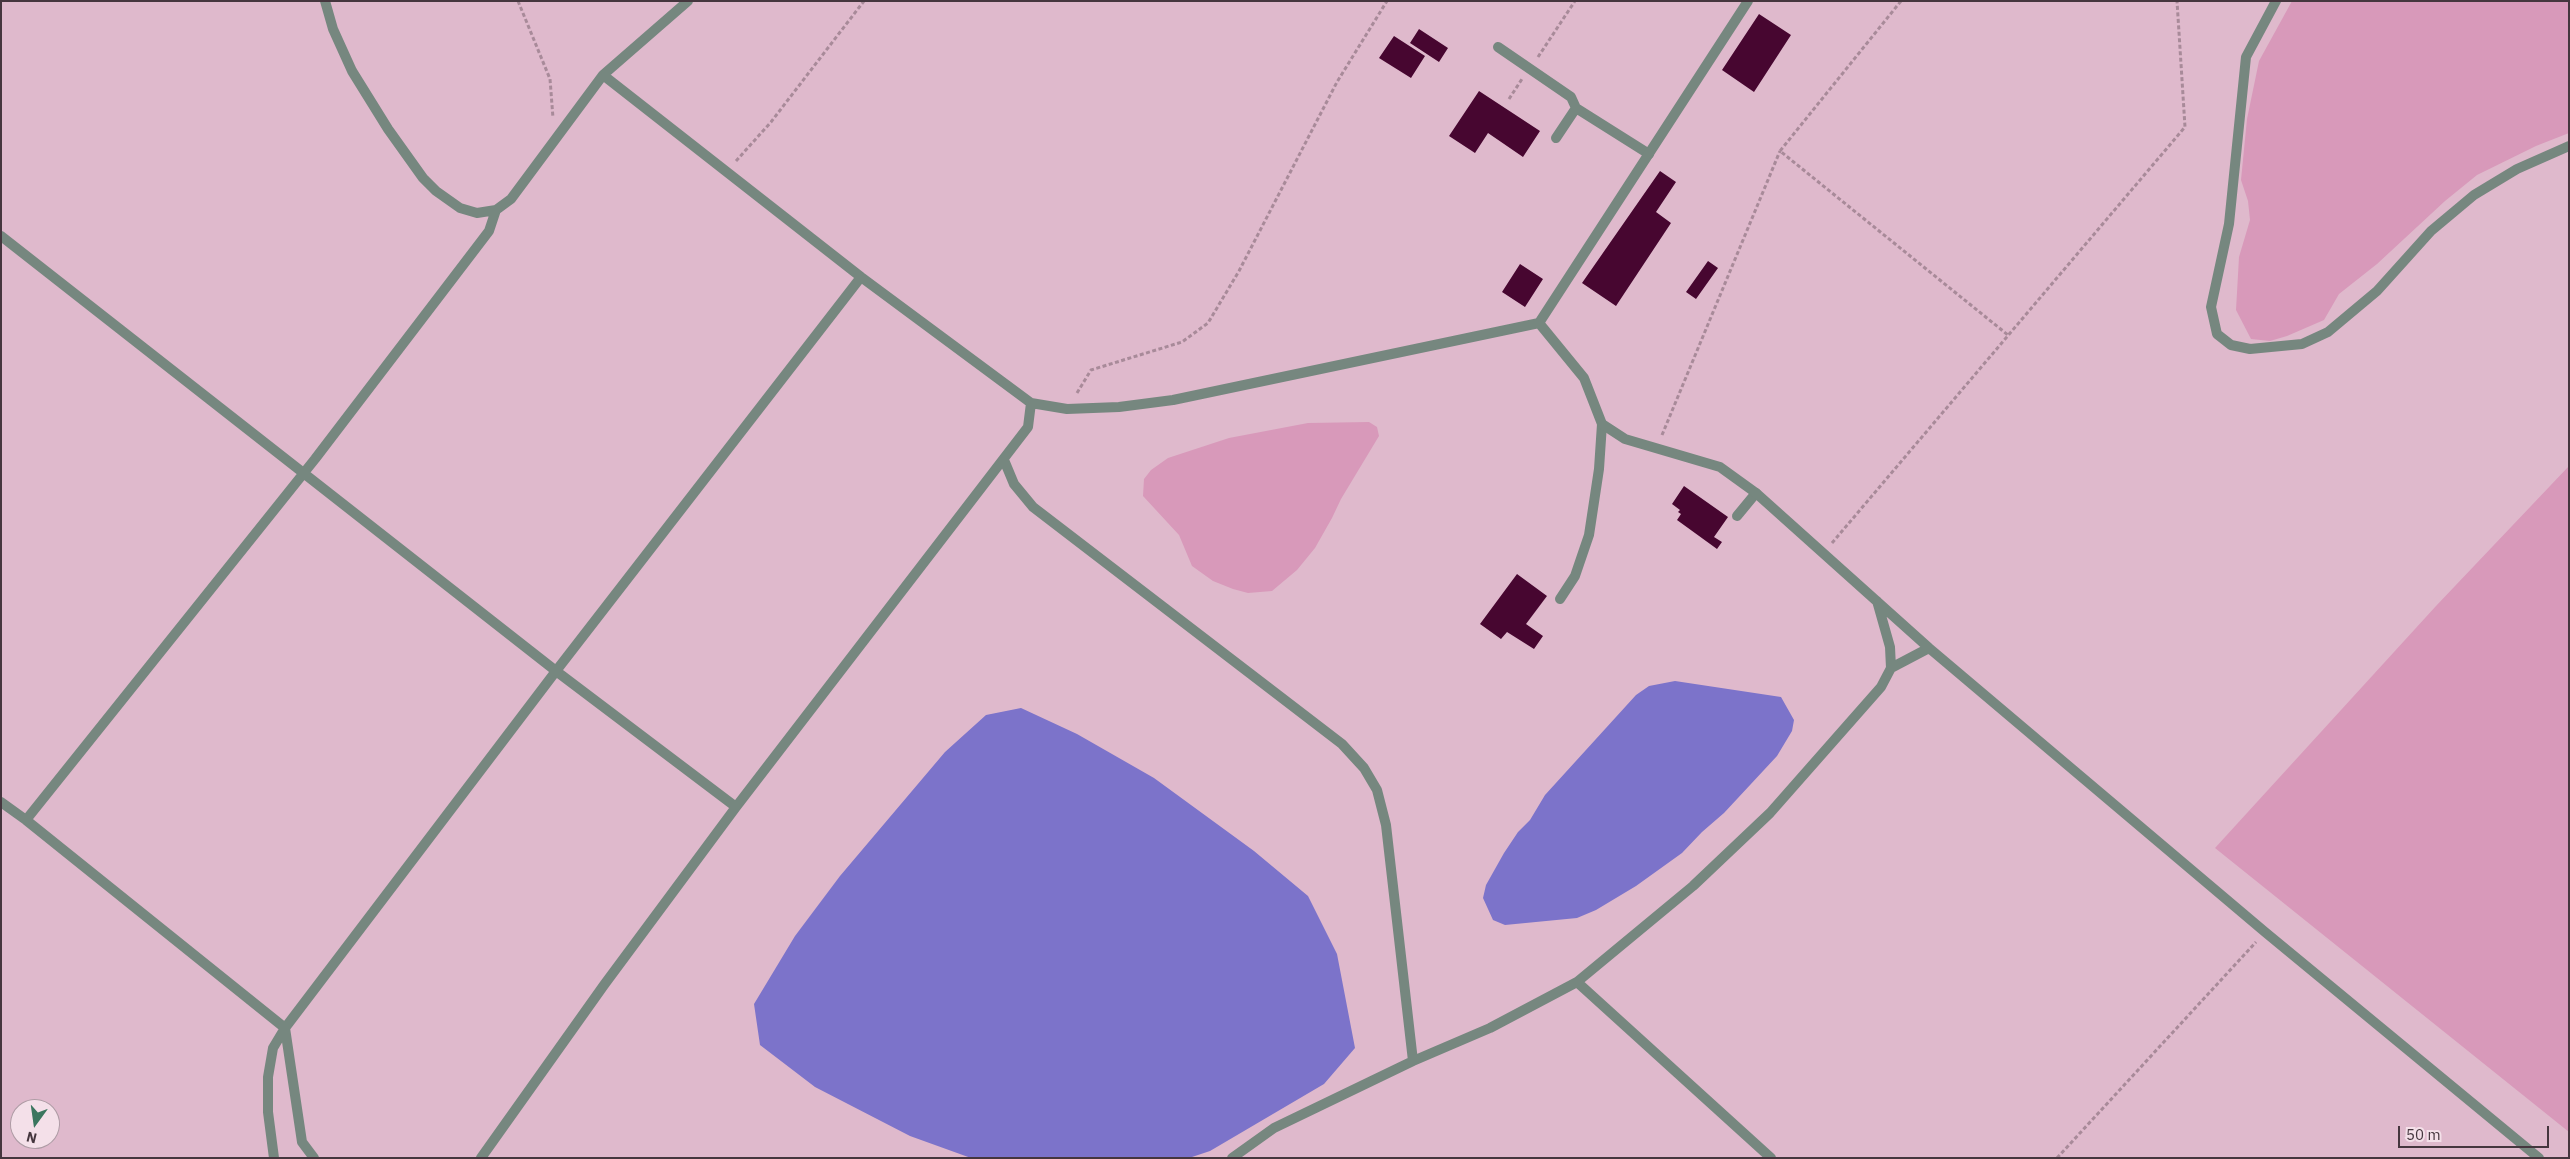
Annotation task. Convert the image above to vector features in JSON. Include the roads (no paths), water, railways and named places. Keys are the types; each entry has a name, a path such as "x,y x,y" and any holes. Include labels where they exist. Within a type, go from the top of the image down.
{"street":[{"path":"325,1 333,29 352,71 403,153 436,191 460,208 477,213 496,210 511,199 603,75 688,1"},
{"path":"603,75 861,277 1031,403 1067,409 1119,407 1173,400 1539,323 1748,1"},
{"path":"2276,1 2246,57 2229,224 2211,307 2218,334 2231,345 2250,349 2302,344 2328,332 2377,291 2432,231 2474,195 2517,169 2569,146"},
{"path":"1498,47 1571,96 1576,108 1649,154"},
{"path":"1556,138 1576,108"},
{"path":"26,820 304,471 489,231 496,210"},
{"path":"1,236 304,471 556,671 736,807"},
{"path":"274,1158 268,1112 268,1077 273,1048 285,1028 556,671 861,277"},
{"path":"1539,323 1584,378 1602,424 1599,469 1588,536 1575,576 1560,599"},
{"path":"480,1158 604,985 736,807 1004,460 1028,427 1031,403"},
{"path":"1602,424 1625,439 1658,447 1720,467 1756,493 1929,648 2265,932 2539,1158"},
{"path":"1004,460 1014,484 1034,506 1342,744 1364,768 1377,790 1386,824 1413,1061"},
{"path":"1738,516 1756,493"},
{"path":"1232,1158 1274,1128 1413,1061 1490,1028 1577,982 1693,886 1770,813 1881,687 1890,668 1890,647 1877,600"},
{"path":"1890,668 1929,648"},
{"path":"1,802 285,1028 302,1142 314,1158"},
{"path":"1577,982 1771,1158"}]}
